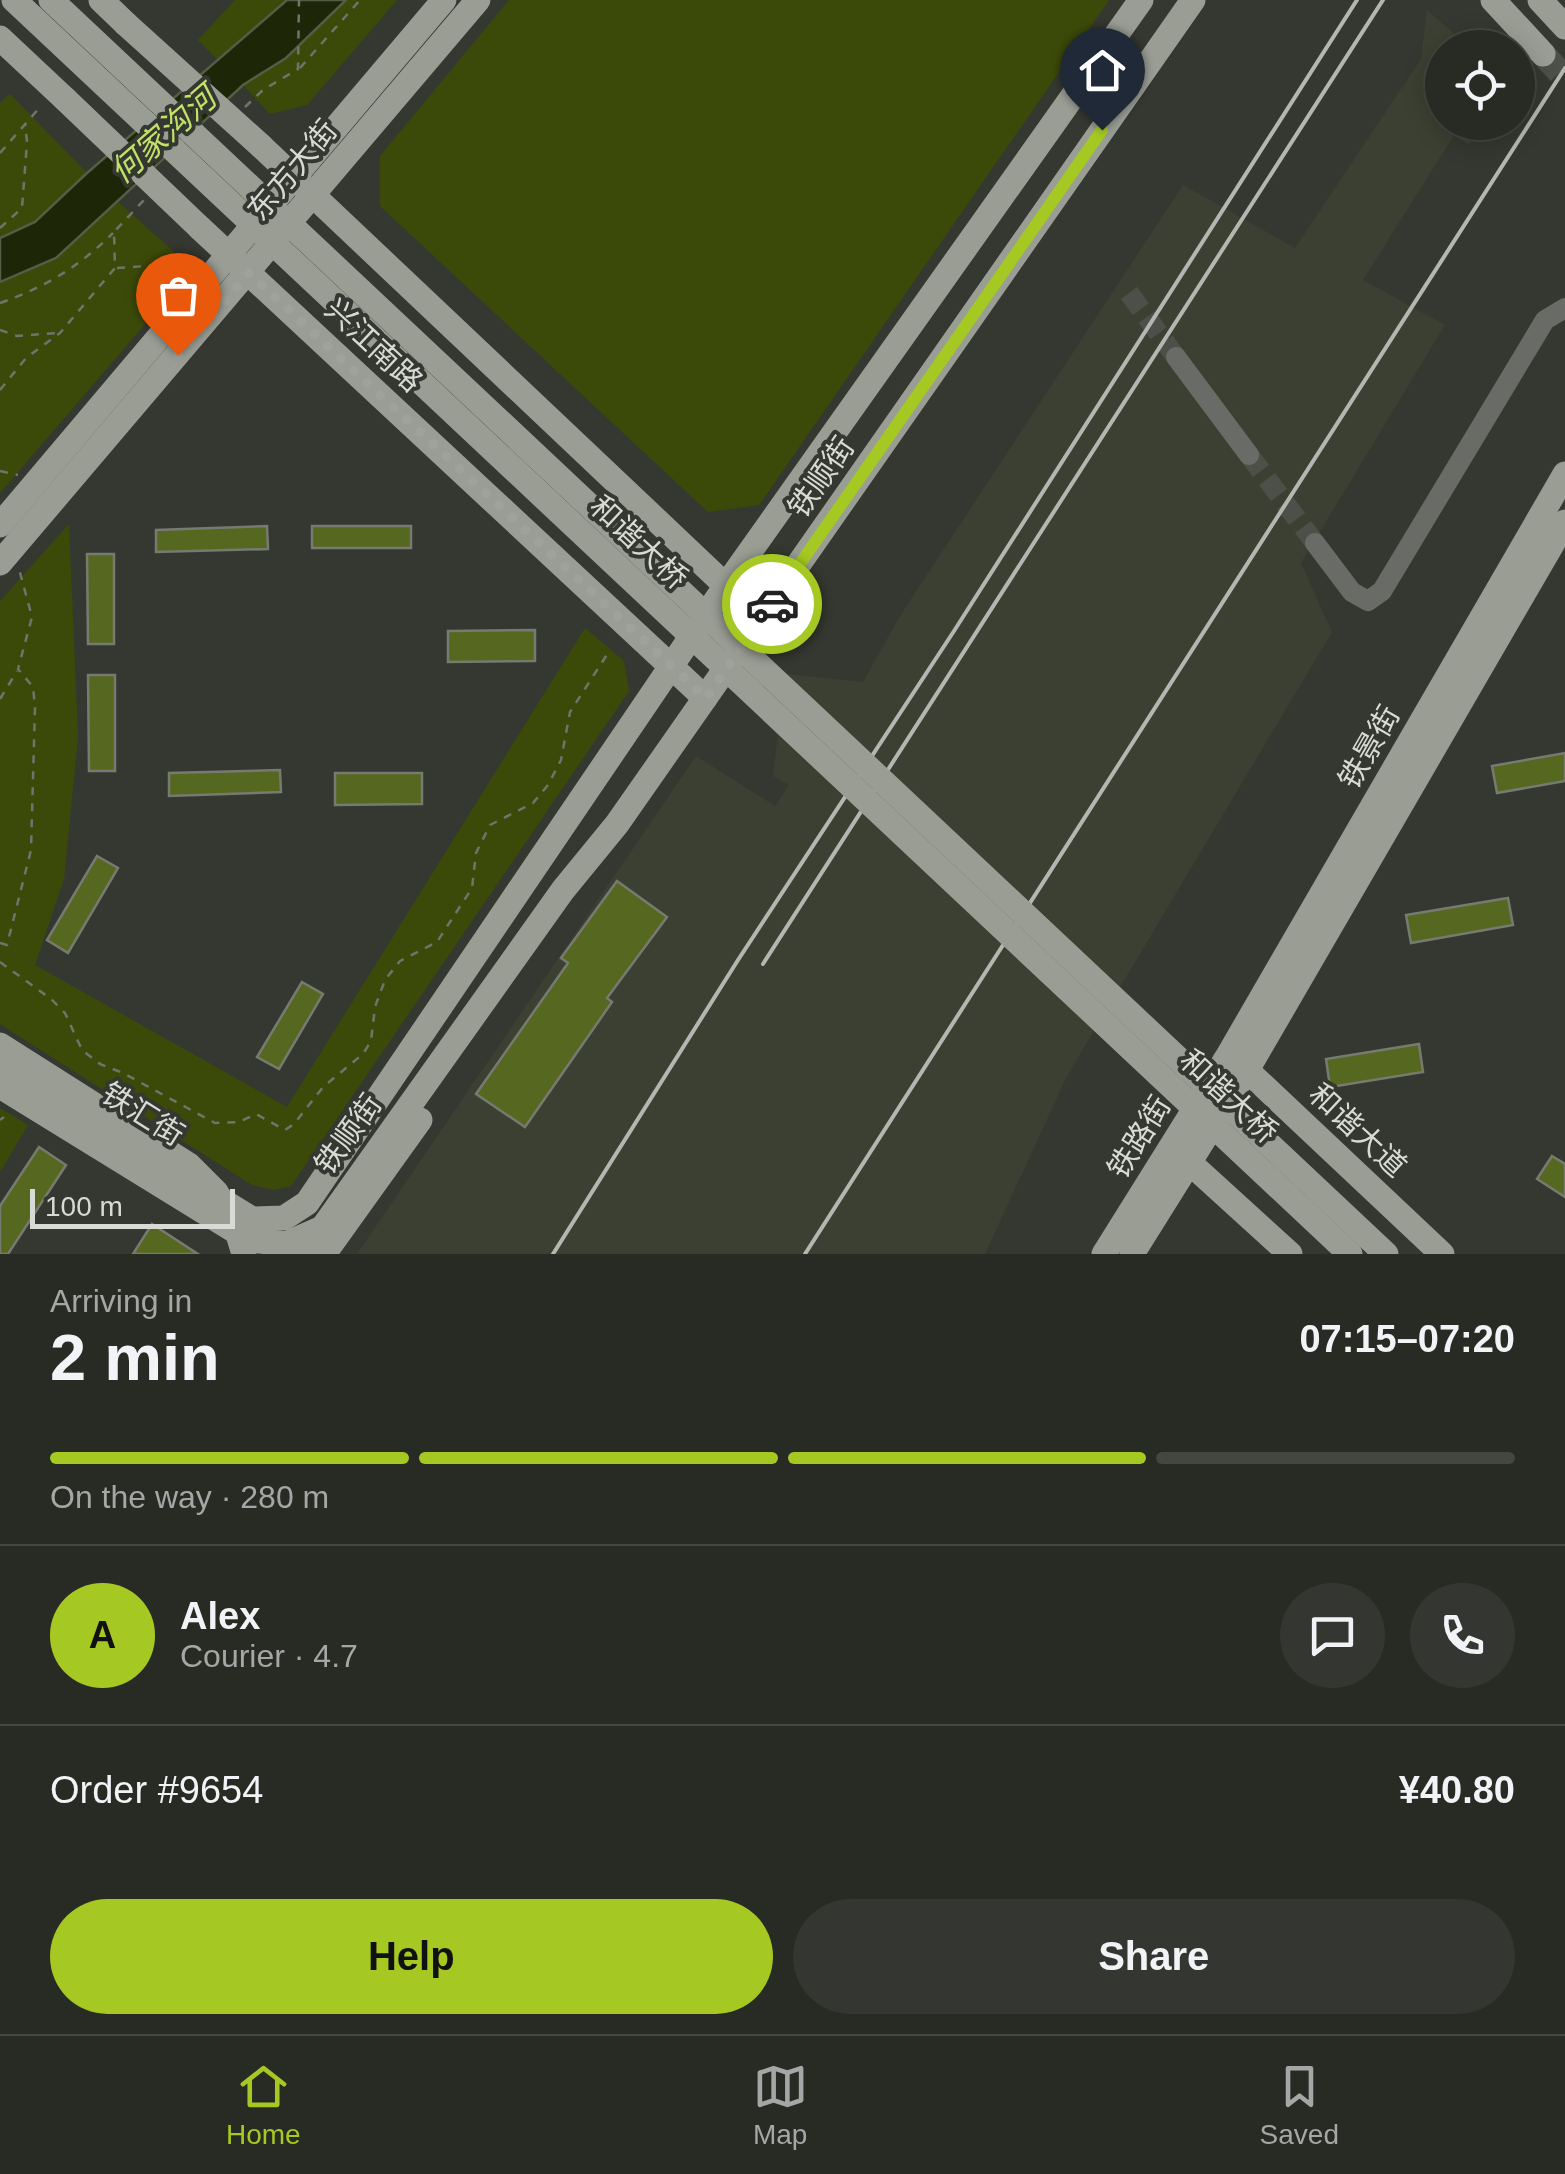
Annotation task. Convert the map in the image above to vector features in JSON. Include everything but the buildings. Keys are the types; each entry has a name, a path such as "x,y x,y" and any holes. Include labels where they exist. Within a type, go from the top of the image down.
{"main road":[{"name":"和谐大桥","path":"14,0 1350,1254"},
{"name":"和谐大桥","path":"51,0 1386,1254"},
{"path":"101,0 304,185 761,619"},
{"name":"东方大街","path":"6,556 249,273 304,185 444,0"},
{"name":"东方大街","path":"0,525 228,254 304,185 478,0"},
{"name":"铁顺街","path":"248,1238 307,1203 727,584 1141,0"},
{"name":"铁顺街","path":"322,1242 564,890 617,824 706,698 1192,0"},
{"path":"1493,0 1543,54"},
{"path":"1540,0 1564,28"},
{"name":"兴江南路","path":"0,38 706,698"},
{"name":"铁景街","path":"1238,1062 1565,474"},
{"name":"铁景街","path":"1238,1062 1565,522"},
{"path":"304,1254 322,1242 520,976 617,824"},
{"path":"0,1046 189,1165 216,1192 248,1238 286,1244 322,1242"},
{"name":"铁路街","path":"1104,1254 1171,1147 1238,1062"},
{"name":"铁路街","path":"1132,1254 1192,1164 1238,1062"},
{"name":"和谐大道","path":"1238,1062 1442,1254"},
{"name":"铁汇街","path":"0,1064 248,1238"},
{"name":"铁汇街","path":"0,1086 248,1238"},
{"path":"1171,1147 1290,1254"}],"lane":[{"path":"1315,543 1352,592 1368,600 1382,591 1545,320 1565,308"},
{"path":"1176,357 1249,455"}],"path":[{"path":"298,69 299,0"},
{"path":"235,116 263,90 298,69 360,0"},
{"path":"0,154 25,124 60,94"},
{"path":"0,228 22,208 28,142 25,124"},
{"path":"0,304 59,279 85,260 150,194"},
{"path":"0,390 26,358 60,333 116,268 114,232"},
{"path":"116,268 176,264"},
{"path":"0,330 17,336 60,333"},
{"path":"0,699 18,669 32,617 6,556"},
{"path":"0,962 50,998 65,1014 82,1050 100,1064 214,1124 240,1122 256,1114 286,1130 323,1087 363,1054 371,1042 375,1006 385,980 400,961 437,942 472,888 476,853 490,825 533,803 556,773 570,712 608,654"},
{"path":"0,943 7,945 31,850 35,707 33,687 18,669"}],"shaded area":[{"path":"1427,10 1450,30 1425,30 1425,140 1451,140 1363,280 1445,325 1301,563 1332,632 1067,1076 985,1254 357,1254 696,756 775,806 789,785 773,776 785,674 863,682 900,616 1183,185 1295,248 1421,59"}],"green space":[{"path":"235,0 287,0 217,59 198,40"},
{"path":"346,0 397,0 307,105 270,114 243,85 286,58"},
{"path":"509,0 1109,0 759,505 708,512 380,206 380,156"},
{"path":"10,94 87,173 35,222 0,237 0,103"},
{"path":"116,200 174,252 172,278 158,309 0,493 0,282 56,258"},
{"path":"69,524 78,737 64,879 35,965 287,1107 585,628 624,661 629,691 291,1186 274,1190 252,1185 0,1024 0,601"},
{"path":"0,1108 28,1125 0,1172"}],"water":[{"name":"何家沟河","path":"287,0 346,0 286,58 243,85 56,258 0,282 0,238 35,222"}],"tunnel":[{"path":"1543,54 1565,78"},
{"path":"1129,293 1176,357"},
{"path":"1249,455 1315,543"}],"railway":[{"path":"553,1254 1357,0"},
{"path":"763,964 1383,0"},
{"path":"805,1254 1565,68"}],"way so far":[{"path":"178,355 249,273 706,698 772,604"}],"route":[{"path":"772,604 1102,130"}]}
